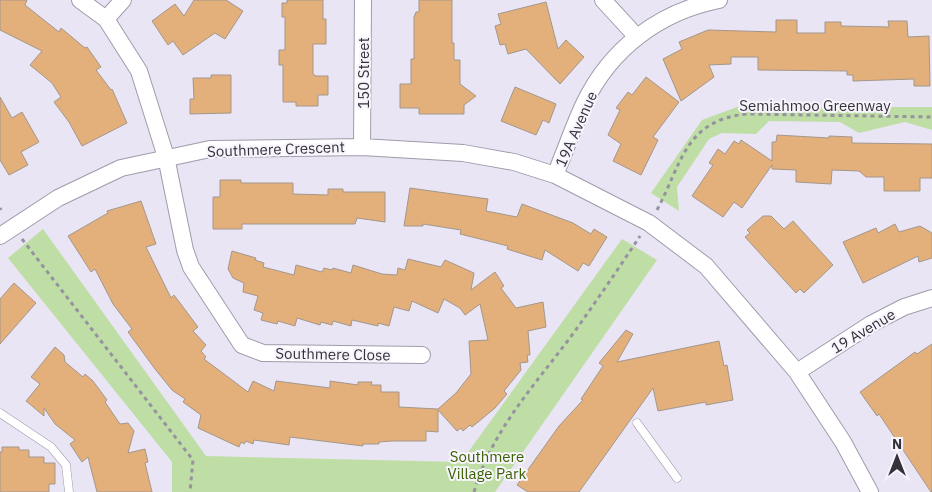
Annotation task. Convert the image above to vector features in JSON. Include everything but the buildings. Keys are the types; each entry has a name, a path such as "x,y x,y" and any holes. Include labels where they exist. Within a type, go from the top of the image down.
{"street":[{"path":"80,0 106,19 123,0"},
{"name":"150 Street","path":"362,146 363,0"},
{"path":"603,0 636,36"},
{"name":"19A Avenue","path":"555,175 584,103 609,63 636,36 667,17 719,0"},
{"name":"Southmere Close","path":"106,19 139,71 166,157 185,250 191,267 242,345 263,353 422,355"},
{"name":"Southmere Crescent","path":"0,236 58,198 121,168 210,149 362,146 463,153 514,162 555,175 649,223 706,266 797,372 843,442 870,492"},
{"name":"19 Avenue","path":"797,372 871,324 904,308 932,298"}],"lane":[{"path":"0,413 51,447 66,465 69,492"},
{"path":"637,423 677,478"}],"path":[{"name":"Semiahmoo Greenway","path":"658,207 675,170 695,137 711,122 723,118 748,114 932,117"},
{"path":"22,239 193,460 190,492"},
{"path":"474,492 488,454 512,412 575,331 638,239"}],"green space":[{"path":"737,107 932,107 932,130 905,122 859,133 840,122 769,121 756,134 722,133 709,139 677,187 679,211 651,193 702,120"},
{"name":"Southmere Village Park","path":"43,229 206,456 461,462 622,239 657,260 495,492 172,492 172,462 8,258"}]}
